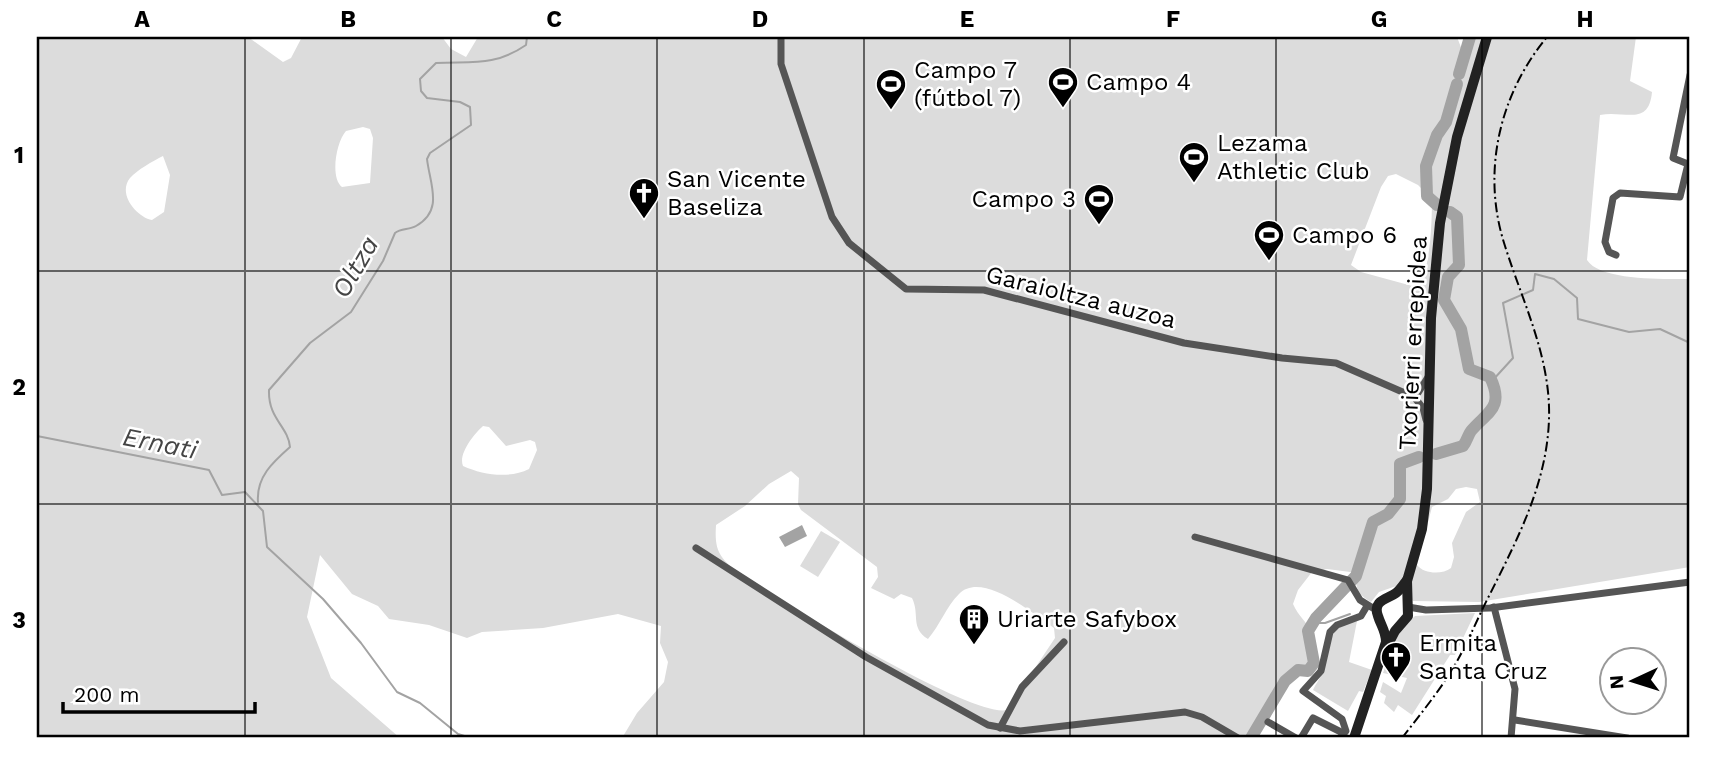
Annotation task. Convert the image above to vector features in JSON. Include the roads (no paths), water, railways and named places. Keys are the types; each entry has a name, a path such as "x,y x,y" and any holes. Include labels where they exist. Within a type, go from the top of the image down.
{"street":[{"name":"Garaioltza auzoa","path":"781,37 781,64 832,217 849,243 906,289 984,290 1184,343 1336,363 1406,394 1417,396"},
{"name":"Txorierri errepidea","path":"1407,609 1411,571 1425,512 1435,261 1457,136 1487,37"},
{"path":"1616,255 1609,252 1605,242 1613,198 1620,193 1679,197 1688,164 1673,158 1690,75"},
{"path":"1417,396 1425,384 1430,364"},
{"path":"1417,396 1430,398"},
{"path":"1417,396 1423,408 1429,436"},
{"path":"1195,537 1351,583 1356,596 1372,608 1386,632 1383,654"},
{"path":"696,548 933,697 1000,728 1020,731 1185,712 1202,717 1238,738"},
{"name":"Txorierri errepidea","path":"1372,608 1384,598 1394,595 1411,571"},
{"path":"1394,595 1407,609 1426,610 1494,607 1690,582"},
{"path":"1494,607 1514,689 1515,720 1511,738"},
{"path":"1268,722 1299,738 1313,718 1341,736 1346,727 1342,719 1303,691 1321,671 1329,632 1337,625 1361,616 1372,608"},
{"path":"1354,738 1383,654 1407,609"},
{"path":"1381,622 1389,627 1399,626"},
{"path":"1000,728 1022,687 1064,642"},
{"path":"1515,720 1627,738"}],"waterway":[{"name":"Oltza","path":"258,502 263,478 272,464 290,447 286,433 272,408 269,390 310,343 351,312 383,261 395,233 425,220 433,205 427,159 430,153 471,125 470,107 460,102 427,98 421,91 420,79 436,63 482,61 503,57 526,45 527,37"},
{"path":"1459,74 1470,37"},
{"path":"1437,205 1427,196 1426,166 1437,135 1446,122 1457,84"},
{"path":"1436,454 1463,446 1471,431 1492,408 1496,396 1490,377 1469,369 1461,329 1444,300 1448,277 1459,265 1457,217 1450,212"},
{"path":"1492,381 1513,358 1503,303 1533,290 1535,274 1554,279 1577,298 1578,319 1629,332 1660,329 1690,343"},
{"name":"Ernati","path":"37,436 209,470 222,495 245,492 263,511 267,547 323,599 361,643 397,692 420,703 458,734 471,738"},
{"path":"1251,738 1285,681 1298,670 1308,671 1314,663 1308,631 1316,618 1356,576 1373,522 1388,514 1400,499 1400,464 1419,457"},
{"path":"1313,623 1325,623 1350,614"}],"railway":[{"path":"1402,738 1440,688 1462,651 1520,531 1543,465 1549,419 1546,374 1498,218 1495,163 1506,109 1530,60 1547,37"}],"place":[{"name":"Campo 4","path":"1063,109"},
{"name":"Campo 7 (fútbol 7)","path":"891,111"},
{"name":"Lezama Athletic Club","path":"1194,184"},
{"name":"San Vicente Baseliza","path":"644,220"},
{"name":"Campo 3","path":"1099,226"},
{"name":"Campo 6","path":"1269,262"},
{"name":"Uriarte Safybox","path":"974,646"},
{"name":"Ermita Santa Cruz","path":"1396,684"}]}
